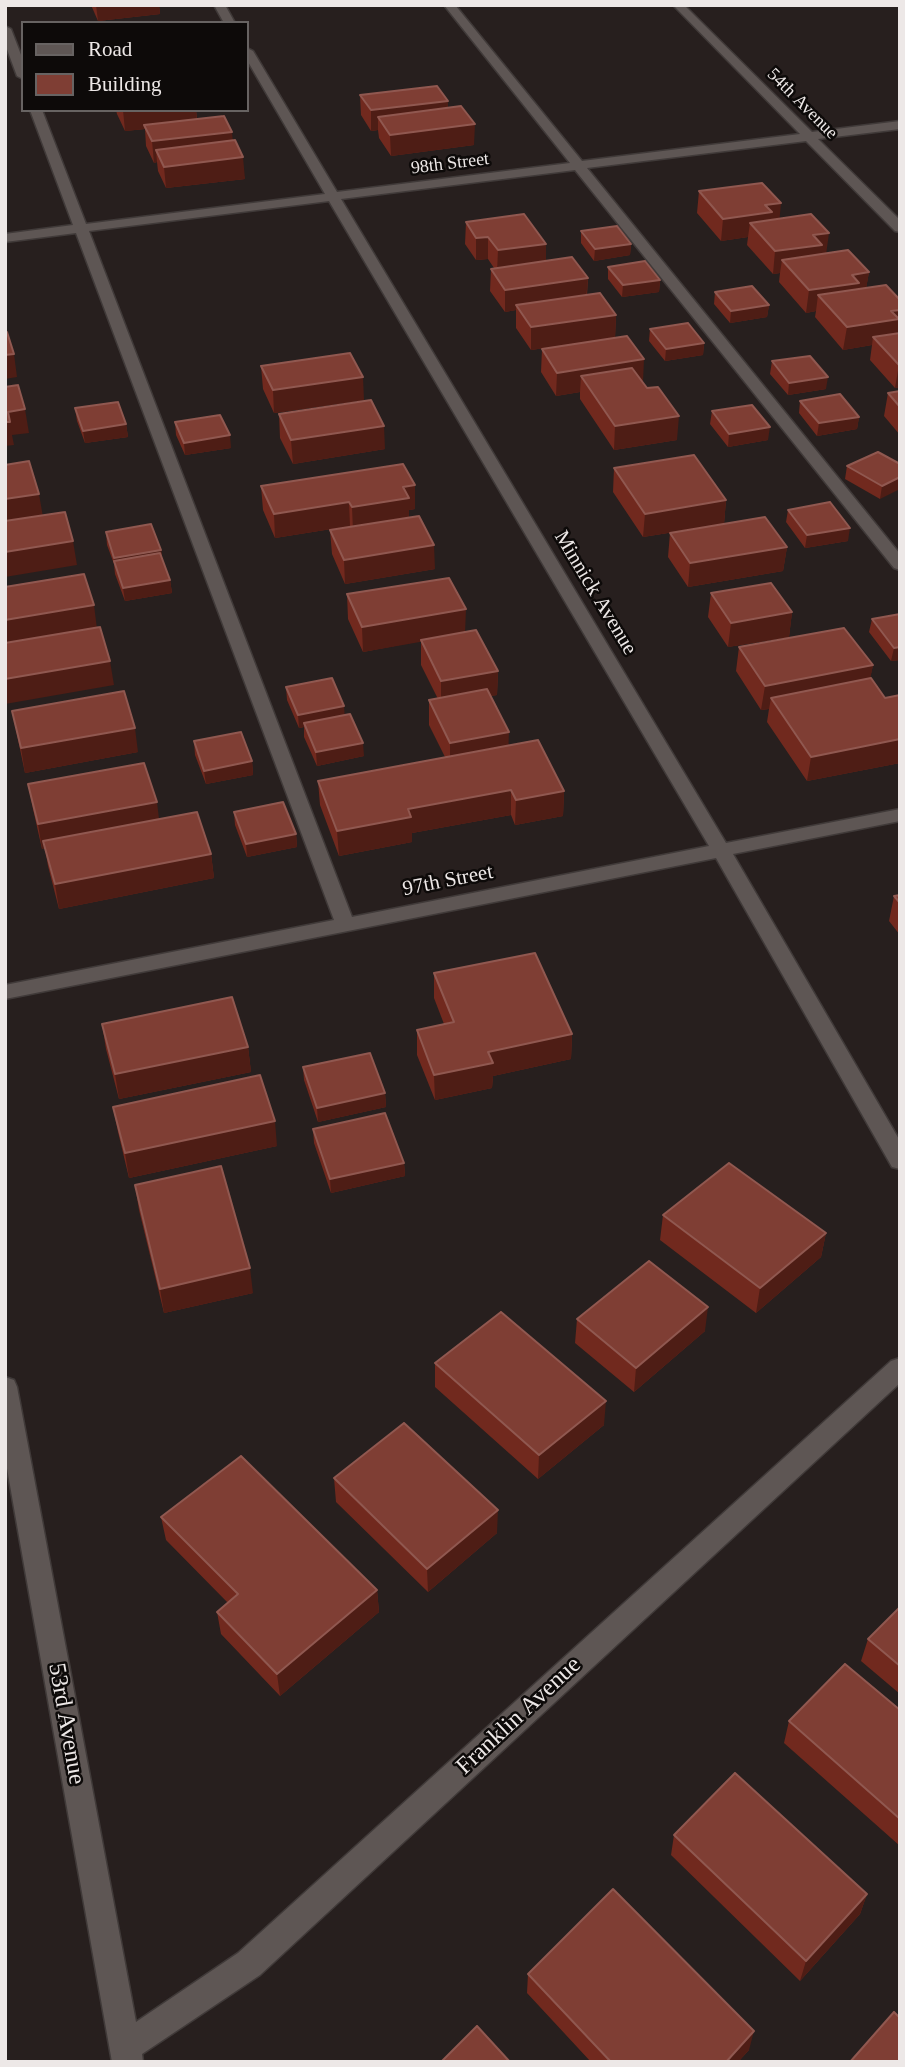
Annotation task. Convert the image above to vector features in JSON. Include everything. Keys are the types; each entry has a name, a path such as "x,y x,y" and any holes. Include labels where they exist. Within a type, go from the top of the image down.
{"street":[{"path":"219,5 229,21"},
{"path":"449,5 900,565"},
{"name":"54th Avenue","path":"678,5 900,228"},
{"path":"5,29 21,71"},
{"name":"Minnick Avenue","path":"248,53 721,850 900,1161"},
{"path":"37,112 345,924"},
{"name":"98th Street","path":"5,238 900,125"},
{"name":"97th Street","path":"5,992 900,814"},
{"name":"Franklin Avenue","path":"126,2054 249,1964 900,1368"},
{"name":"53rd Avenue","path":"5,1387 126,2054"}],"building":[{"path":"437,86 448,101 371,110 360,95"},
{"path":"461,106 475,124 390,135 378,117"},
{"path":"224,116 232,132 152,141 144,125"},
{"path":"235,140 243,157 164,167 156,150"},
{"path":"762,183 781,203 765,205 772,212 723,219 699,191"},
{"path":"524,214 546,244 498,250 488,237 476,238 466,222"},
{"path":"811,214 829,233 813,235 822,245 775,251 750,223"},
{"path":"617,226 631,244 595,249 581,231"},
{"path":"848,250 869,272 852,275 859,283 809,290 782,260"},
{"path":"572,257 588,278 505,290 491,269"},
{"path":"645,261 660,280 623,285 608,267"},
{"path":"886,285 900,300 900,310 891,311 899,319 847,327 818,295"},
{"path":"752,286 769,305 731,311 715,292"},
{"path":"600,293 616,315 531,327 516,305"},
{"path":"688,323 704,343 666,349 650,329"},
{"path":"7,332 14,354 5,355"},
{"path":"900,333 900,365 899,365 873,337"},
{"path":"627,336 644,359 557,373 542,349"},
{"path":"350,353 363,377 273,390 261,366"},
{"path":"810,356 828,377 789,383 772,361"},
{"path":"632,368 647,388 658,387 679,416 615,426 581,376"},
{"path":"18,385 25,409 8,412 10,422 5,422 5,387"},
{"path":"900,391 900,407 888,393"},
{"path":"840,394 859,417 819,423 800,401"},
{"path":"371,400 384,426 291,440 279,414"},
{"path":"118,402 126,424 83,431 75,408"},
{"path":"752,405 770,427 729,434 712,411"},
{"path":"220,415 230,435 184,443 175,422"},
{"path":"878,452 900,464 900,477 882,486 847,466"},
{"path":"694,455 726,500 645,514 614,468"},
{"path":"29,461 39,494 5,499 5,465"},
{"path":"403,464 415,485 403,487 409,498 352,507 349,502 274,514 261,486"},
{"path":"830,502 850,528 807,535 788,510"},
{"path":"65,512 73,541 5,552 5,521"},
{"path":"419,516 434,545 344,560 330,530"},
{"path":"765,517 787,547 690,563 670,533"},
{"path":"151,524 161,550 114,558 106,532"},
{"path":"160,553 170,580 123,588 114,561"},
{"path":"84,574 94,605 5,620 5,587"},
{"path":"449,578 466,609 362,627 347,594"},
{"path":"771,583 792,612 731,623 711,593"},
{"path":"900,614 900,647 894,648 872,619"},
{"path":"100,627 110,661 5,679 5,643"},
{"path":"844,628 873,665 765,686 739,647"},
{"path":"476,630 498,671 441,681 421,640"},
{"path":"332,678 344,706 298,715 286,687"},
{"path":"871,678 885,698 900,695 900,739 811,757 771,698"},
{"path":"487,689 509,732 450,743 429,700"},
{"path":"124,691 135,728 21,748 12,711"},
{"path":"350,714 363,743 316,752 304,723"},
{"path":"241,732 252,761 204,771 194,741"},
{"path":"538,740 564,791 516,800 511,790 408,809 411,817 337,831 318,781"},
{"path":"144,763 157,802 38,824 28,784"},
{"path":"283,802 296,834 246,844 234,812"},
{"path":"197,812 211,854 55,884 43,841"},
{"path":"535,953 572,1034 488,1052 493,1063 434,1075 417,1030 454,1022 434,973"},
{"path":"232,997 248,1047 115,1074 102,1024"},
{"path":"370,1053 385,1093 317,1108 303,1067"},
{"path":"260,1075 275,1121 125,1153 113,1107"},
{"path":"385,1113 404,1163 330,1179 313,1129"},
{"path":"729,1163 826,1233 760,1288 663,1215"},
{"path":"221,1166 250,1268 160,1289 135,1185"},
{"path":"649,1261 708,1307 636,1368 577,1319"},
{"path":"501,1312 606,1401 539,1455 435,1363"},
{"path":"404,1423 498,1510 427,1569 334,1478"},
{"path":"241,1456 377,1590 277,1674 217,1612 238,1594 161,1517"},
{"path":"900,1607 900,1666 868,1639"},
{"path":"845,1664 900,1710 900,1819 789,1721"},
{"path":"735,1773 867,1894 806,1961 674,1835"},
{"path":"613,1889 754,2031 726,2062 611,2062 528,1974"},
{"path":"894,2012 900,2018 900,2062 850,2062"},
{"path":"477,2026 510,2062 441,2062"}]}
